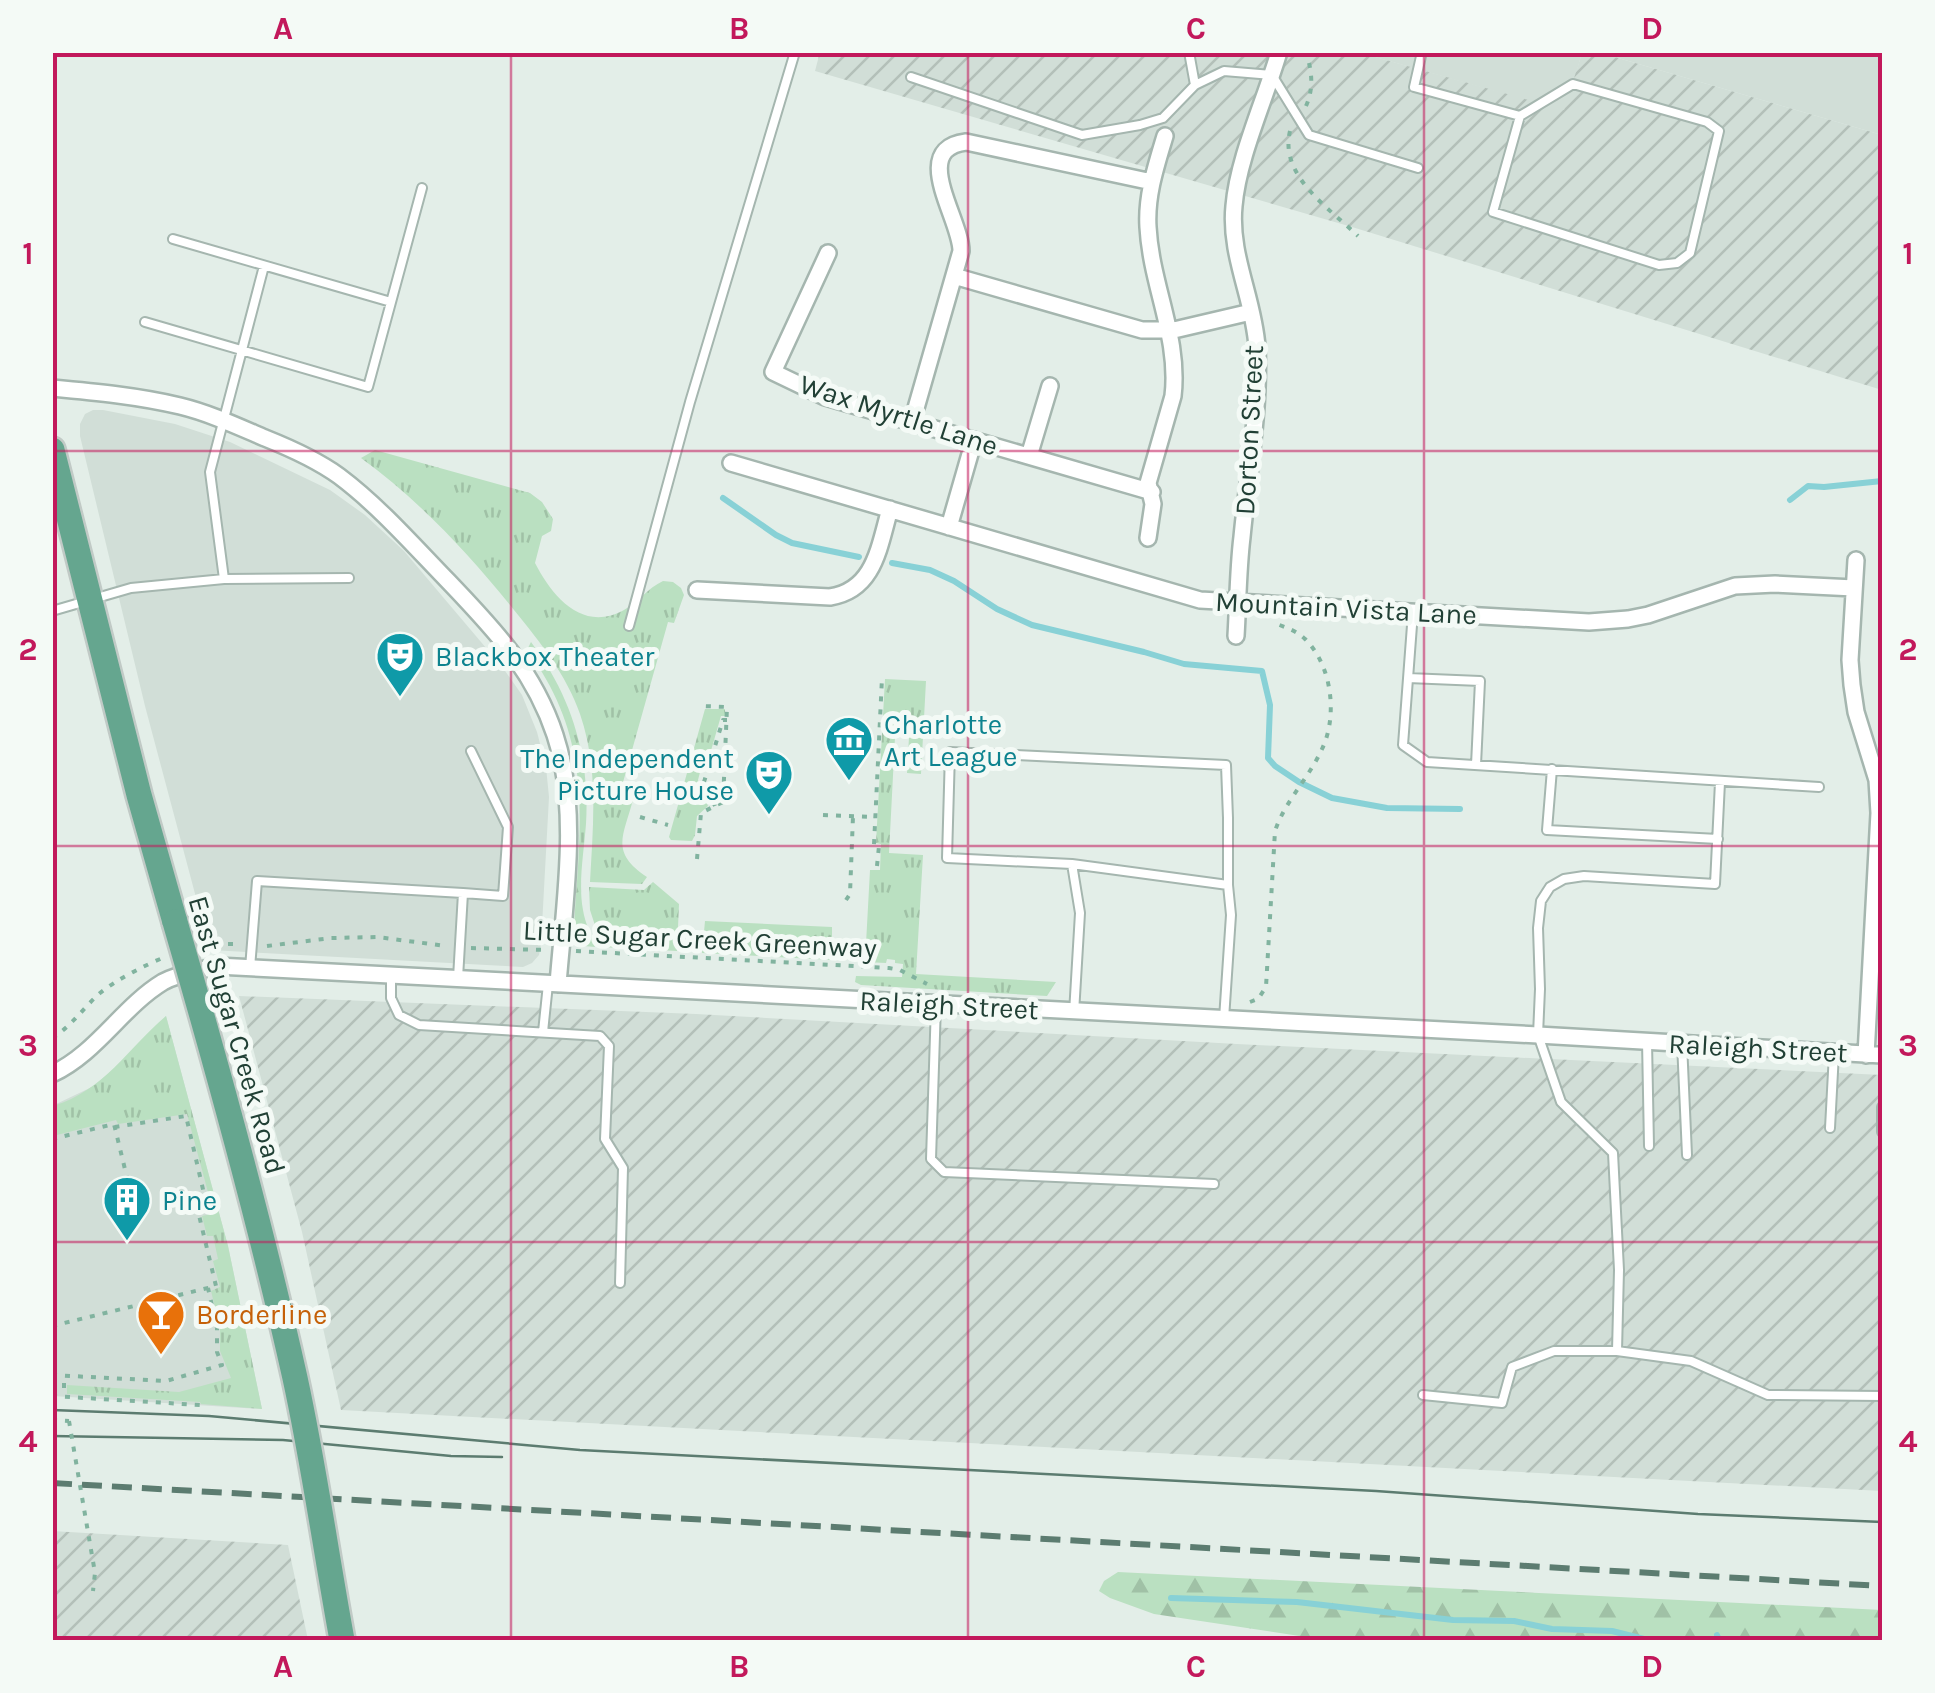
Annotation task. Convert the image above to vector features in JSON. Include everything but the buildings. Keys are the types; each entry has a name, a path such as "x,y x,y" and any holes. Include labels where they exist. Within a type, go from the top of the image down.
{"main road":[{"name":"East Sugar Creek Road","path":"52,450 140,795 262,1239 296,1382 342,1640"}],"street":[{"name":"Dorton Street","path":"1236,636 1241,541 1254,432 1257,345 1234,245 1234,206 1278,52"},
{"path":"1148,538 1153,516 1148,483 1173,396 1175,368 1149,241 1148,204 1165,136"},
{"path":"912,422 961,251 961,239 938,166 950,147 966,142 1152,182"},
{"name":"Wax Myrtle Lane","path":"828,252 773,372 825,397 1152,492"},
{"path":"954,276 1130,327 1168,331 1251,312"},
{"path":"1029,456 1050,386"},
{"path":"52,388 182,406 284,446 335,474 368,499 493,628 519,660 536,690 555,736 564,776 567,854 561,950 553,984"},
{"path":"949,527 974,440"},
{"name":"Mountain Vista Lane","path":"732,463 1200,600 1609,621 1648,614 1735,586 1854,588"},
{"path":"698,590 830,597 852,591 868,576 890,510"},
{"path":"1856,560 1850,660 1856,710 1877,780 1880,813 1874,1055"},
{"path":"1866,739 1882,734"},
{"name":"Raleigh Street","path":"52,1074 70,1065 142,997 168,979 218,966 1874,1055"}],"lane":[{"path":"629,626 794,52"},
{"path":"1189,52 1195,86"},
{"path":"1422,52 1414,87 1520,116 1572,84 1708,122 1719,131 1690,254 1676,263 1659,265 1492,212 1520,116"},
{"path":"911,77 1082,135 1163,118 1195,86 1224,72 1272,76 1308,135 1418,168"},
{"path":"145,322 368,387 422,188"},
{"path":"173,239 391,302"},
{"path":"224,579 210,472 264,266"},
{"path":"52,611 132,588 224,579 349,578"},
{"path":"1413,612 1403,745 1427,762 1819,787"},
{"path":"1408,678 1480,681 1476,765"},
{"path":"250,968 257,881 503,896 508,827 471,751"},
{"path":"1224,1020 1231,916 1226,766 950,752 948,858 1072,864 1228,885"},
{"path":"1552,770 1547,830 1718,839"},
{"path":"1617,1350 1619,1270 1613,1153 1561,1102 1538,1035 1541,901 1550,887 1564,879 1584,876 1715,884 1720,782"},
{"path":"1072,864 1080,913 1074,1012"},
{"path":"458,978 463,893"},
{"path":"392,974 391,998 398,1016 419,1025 600,1036 609,1046 605,1139 622,1168 620,1283"},
{"path":"543,1032 553,984"},
{"path":"936,1004 931,1159 944,1172 1214,1184"},
{"path":"1646,1041 1649,1146"},
{"path":"1682,1044 1687,1155"},
{"path":"1830,1128 1834,1053"},
{"path":"1882,1106 1882,1132"},
{"path":"1423,1395 1502,1403 1512,1367 1554,1351 1617,1350 1692,1361 1768,1395 1882,1396"}],"path":[{"path":"1306,52 1312,88 1287,146 1294,170 1304,183 1358,236"},
{"path":"1225,1002 1251,1002 1266,987 1278,822 1323,746 1330,718 1330,694 1315,652 1304,638 1277,624"},
{"path":"878,866 879,846 874,846 882,678"},
{"path":"697,859 701,814 723,802 728,706 702,706"},
{"path":"715,806 704,782 723,720 727,720"},
{"path":"823,815 875,817"},
{"path":"846,900 850,894 853,816"},
{"path":"640,817 668,825"},
{"name":"Little Sugar Creek Greenway","path":"191,947 272,946 377,937 460,948 889,968 936,986"},
{"path":"52,1038 102,992 131,972 166,956"},
{"path":"52,1326 216,1286 197,1207 204,1205 206,1198 186,1116 115,1128"},
{"path":"52,1139 114,1124 131,1194"},
{"path":"52,1374 166,1381 222,1365 208,1288"},
{"path":"52,1392 64,1390 64,1375"},
{"path":"52,1392 200,1405"},
{"path":"52,1420 69,1422 94,1573 92,1591"}],"shaded area":[{"path":"820,52 1361,53 1564,110 1582,53 1601,53 1882,135 1882,390 1352,227 815,71"},
{"path":"1361,53 1582,53 1565,111"},
{"path":"1601,53 1882,53 1882,135"},
{"path":"93,410 175,424 230,442 330,490 404,551 503,668 522,695 537,732 549,797 541,944 532,963 523,967 210,950 145,706 80,436 85,414"},
{"path":"239,996 696,1014 1882,1075 1882,1491 341,1410 302,1232"},
{"path":"166,1016 228,1246 262,1409 53,1396 52,1106 94,1086"},
{"path":"52,1531 288,1545 308,1640 53,1640"}],"green space":[{"path":"375,450 530,493 542,502 553,519 551,531 542,536 535,563 550,588 582,614 609,616 624,610 663,581 681,588 684,595 674,623 668,622 620,793 633,800 622,843 628,860 647,877 642,884 590,882 590,755 580,714 567,685 533,634 461,549 423,510 361,458"},
{"path":"531,642 557,684 581,751 586,799 582,900 595,947 573,945 580,828 575,757 550,686 527,650"},
{"path":"885,679 926,681 921,774 907,773 909,737 895,737 889,853 923,855 916,974 1056,982 1047,996 855,982 856,976 902,977 903,964 895,960 865,962 870,870 880,870 881,844 876,843"},
{"path":"705,709 725,709 710,754 705,753 698,780 708,806 697,816 692,841 671,840 669,837"},
{"path":"653,882 679,904 677,951 602,947 590,910 589,887 644,890"},
{"path":"705,921 832,927 832,960 702,953"},
{"path":"166,1016 228,1246 262,1409 67,1394 67,1385 179,1392 231,1378 220,1351 220,1328 211,1291 220,1287 213,1261 218,1259 213,1236 207,1236 202,1216 207,1215 209,1196 187,1114 118,1124 116,1120 53,1136 53,1106 101,1079"},
{"path":"1118,1572 1882,1610 1882,1640 1326,1640 1154,1614 1099,1591 1104,1581"}],"waterway":[{"path":"1790,500 1808,486 1882,481"},
{"path":"723,498 792,543 859,557"},
{"path":"892,563 930,570 1032,625 1184,664 1262,671 1270,705 1268,758 1275,766 1332,798 1387,808 1460,809"},
{"path":"1171,1598 1297,1602 1453,1620 1514,1621 1552,1629 1612,1631 1648,1640"},
{"path":"1717,1635 1719,1640"}],"tram line":[{"path":"52,1410 209,1416 580,1450 1376,1491 1698,1514 1882,1522"},
{"path":"52,1436 283,1440 502,1457"}],"railway":[{"path":"52,1483 1882,1586"}],"place":[{"name":"Blackbox Theater","path":"400,698"},
{"name":"Charlotte Art League","path":"849,782"},
{"name":"The Independent Picture House","path":"769,816"},
{"name":"Pine","path":"127,1242"},
{"name":"Borderline","path":"161,1356"}]}
